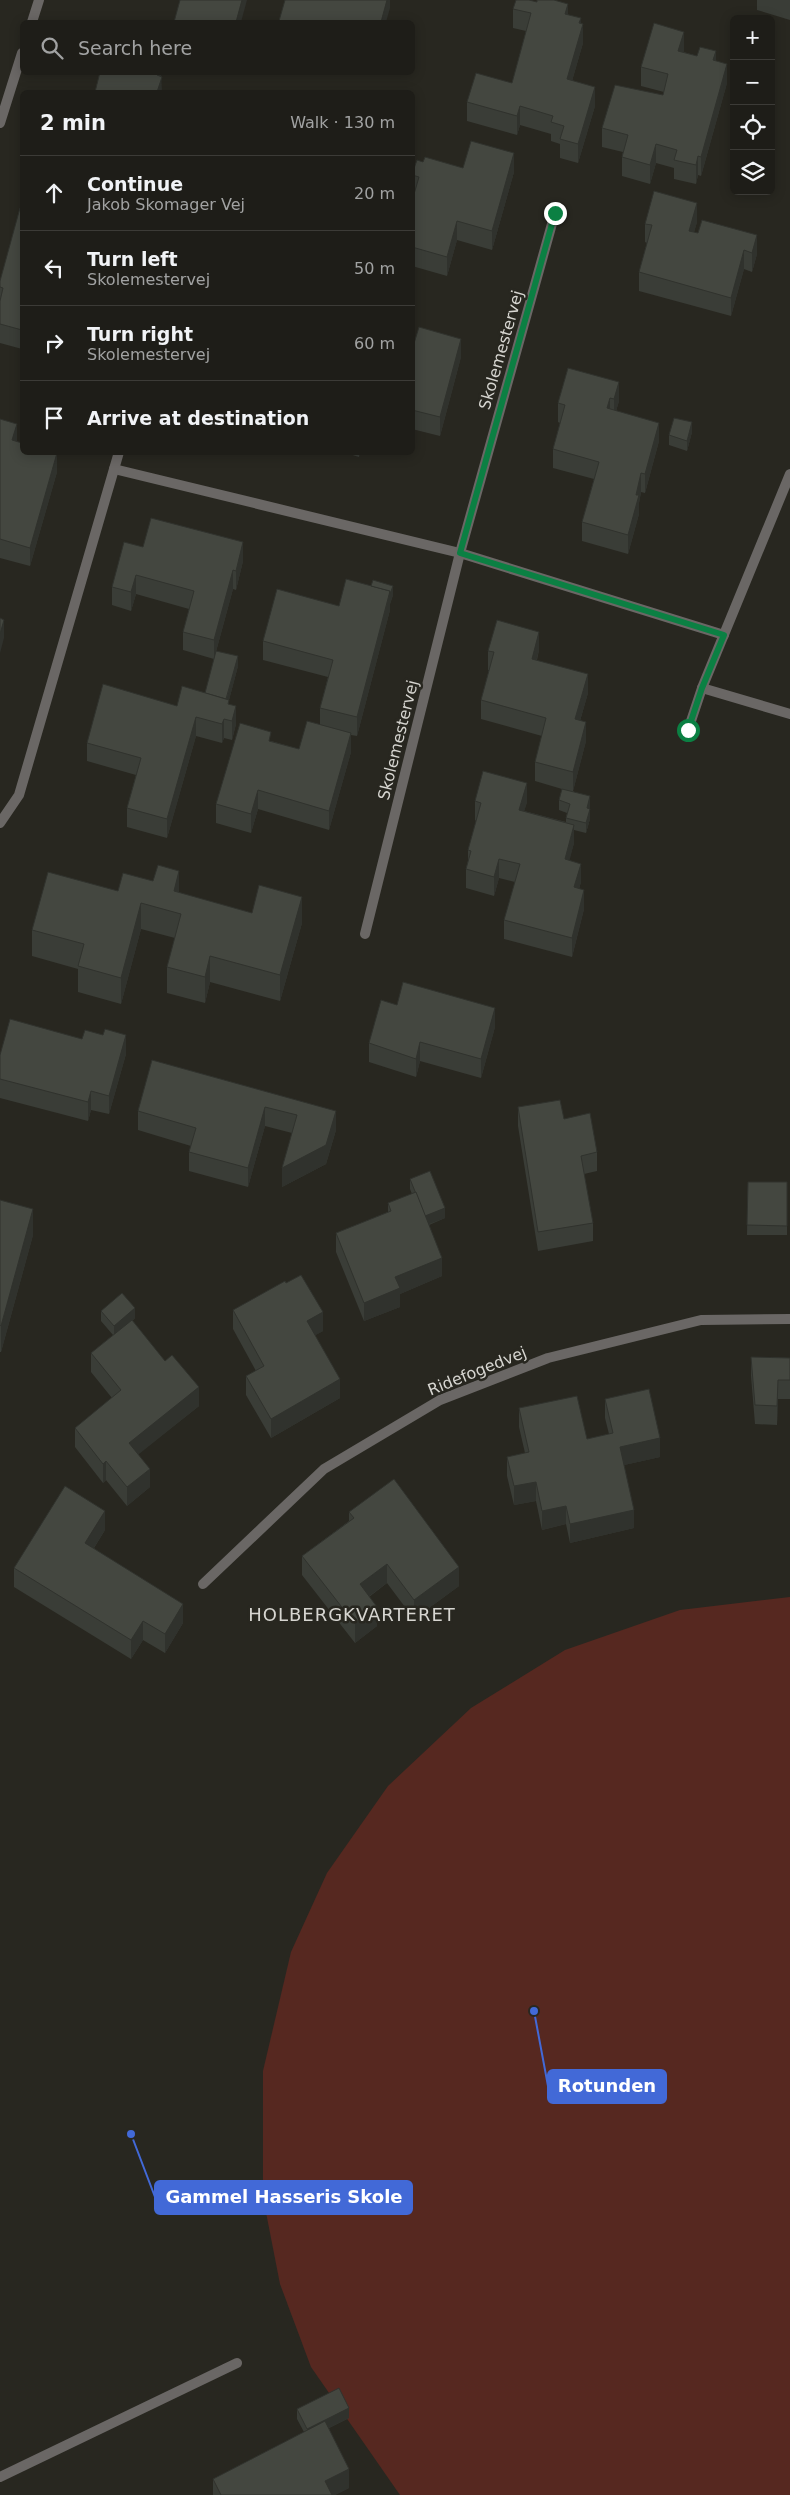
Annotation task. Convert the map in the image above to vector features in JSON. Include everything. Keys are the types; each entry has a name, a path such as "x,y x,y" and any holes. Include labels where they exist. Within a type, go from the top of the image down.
{"street":[{"path":"33,20 39,0"},
{"path":"0,123 20,59"},
{"name":"Skolemestervej","path":"365,934 460,553 555,213"},
{"path":"0,823 19,795 118,455"},
{"path":"114,469 460,553 724,635"},
{"path":"688,730 702,688 790,474"},
{"path":"702,688 790,714"},
{"name":"Ridefogedvej","path":"203,1584 324,1469 440,1400 548,1358 700,1320 790,1319"},
{"path":"0,2477 237,2363"}],"shaded area":[{"path":"790,1597 790,2495 400,2495 311,2367 280,2284 263,2197 263,2071 291,1952 327,1873 388,1786 471,1708 565,1650 680,1610"}],"building":[{"path":"180,0 242,0 237,20 175,20"},
{"path":"285,0 387,0 382,20 279,20"},
{"path":"516,0 537,2 537,0 554,0 568,4 565,14 581,18 579,23 583,24 567,79 595,87 578,144 560,139 564,126 551,122 553,116 520,106 517,116 467,102 476,73 512,83 531,13 513,9"},
{"path":"654,23 684,32 678,51 697,56 700,47 716,51 713,60 727,64 701,157 698,156 696,165 674,160 677,150 656,144 650,165 622,157 628,135 602,128 615,85 663,95 668,74 641,67"},
{"path":"99,75 157,75 162,77 158,90 96,90"},
{"path":"471,141 514,153 492,231 457,221 447,257 415,248 415,191 419,177 415,176 417,160 423,162 425,157 463,168"},
{"path":"654,191 697,203 689,231 698,233 702,220 757,235 752,253 744,250 731,298 639,272 652,225 645,224"},
{"path":"20,208 20,329 0,324 0,301 3,288 0,287"},
{"path":"419,327 461,339 440,417 415,411 415,340"},
{"path":"568,368 619,382 614,399 610,398 607,408 659,423 645,474 641,473 636,495 639,495 628,535 582,522 599,462 553,449 565,405 558,403"},
{"path":"674,418 692,422 687,441 669,435"},
{"path":"0,419 17,424 12,440 20,442 20,455 56,455 30,548 0,539"},
{"path":"151,518 243,542 236,571 233,570 214,640 183,632 194,591 136,575 131,592 112,587 124,542 143,547"},
{"path":"346,579 390,591 357,717 320,708 333,660 263,641 277,589 339,606"},
{"path":"373,580 393,586 390,594 390,591 371,586"},
{"path":"0,618 4,620 0,634"},
{"path":"497,620 539,632 532,659 588,674 575,719 586,722 573,772 535,762 546,718 481,700 494,652 488,651"},
{"path":"216,651 238,656 226,699 205,693"},
{"path":"103,684 177,706 182,686 229,700 228,704 236,706 232,721 224,719 222,724 196,717 167,819 127,808 141,758 87,743"},
{"path":"307,721 351,733 329,811 258,790 251,814 216,804 240,723 271,732 269,741 299,749"},
{"path":"483,771 527,783 519,810 574,825 565,859 581,864 574,887 584,890 572,938 504,920 520,864 499,859 494,877 466,869 471,851 468,850 481,803 475,801"},
{"path":"562,789 590,796 587,808 590,809 586,823 566,818 570,804 559,800"},
{"path":"158,865 179,871 174,891 252,913 259,885 302,897 280,975 210,956 205,977 167,967 181,914 141,903 121,978 78,966 84,944 32,930 48,872 118,891 123,873 153,881"},
{"path":"403,982 495,1008 481,1059 420,1042 416,1059 369,1043 381,1000 397,1005"},
{"path":"10,1019 82,1039 85,1030 103,1035 105,1029 126,1035 109,1096 91,1091 88,1102 0,1079 0,1055"},
{"path":"152,1060 336,1111 326,1145 282,1168 297,1115 265,1107 248,1168 189,1152 196,1128 138,1111"},
{"path":"560,1100 564,1119 590,1113 597,1152 581,1156 593,1223 538,1232 518,1107"},
{"path":"430,1171 445,1208 425,1216 410,1179"},
{"path":"748,1182 787,1182 787,1226 747,1225"},
{"path":"416,1192 442,1258 395,1277 400,1288 364,1303 336,1233 391,1211 388,1203"},
{"path":"0,1200 33,1209 1,1326 0,1325"},
{"path":"301,1275 323,1312 307,1321 340,1379 271,1419 246,1376 264,1366 233,1310 285,1281 286,1283"},
{"path":"122,1293 135,1308 114,1326 101,1311"},
{"path":"132,1320 165,1361 172,1355 199,1387 129,1443 150,1469 127,1487 106,1461 103,1464 75,1428 121,1390 91,1353"},
{"path":"751,1357 790,1358 790,1380 778,1380 777,1406 755,1405"},
{"path":"649,1389 660,1438 620,1447 634,1510 570,1524 566,1506 542,1511 536,1482 514,1486 507,1457 529,1452 519,1408 577,1396 587,1439 613,1433 605,1399"},
{"path":"394,1479 459,1567 414,1600 387,1564 360,1584 377,1607 355,1624 302,1556 354,1518 349,1512"},
{"path":"65,1486 105,1511 85,1543 183,1604 165,1634 143,1621 131,1640 14,1568"},
{"path":"339,2388 349,2408 307,2429 297,2409"},
{"path":"325,2421 349,2469 325,2481 332,2495 221,2495 213,2479"}],"place":[{"name":"Rotunden","path":"534,2011"},
{"name":"Gammel Hasseris Skole","path":"131,2134"}],"district":[{"name":"HOLBERGKVARTERET","path":"352,1614"}],"route":[{"path":"555,213 460,553 724,635 702,688 688,730"}]}
